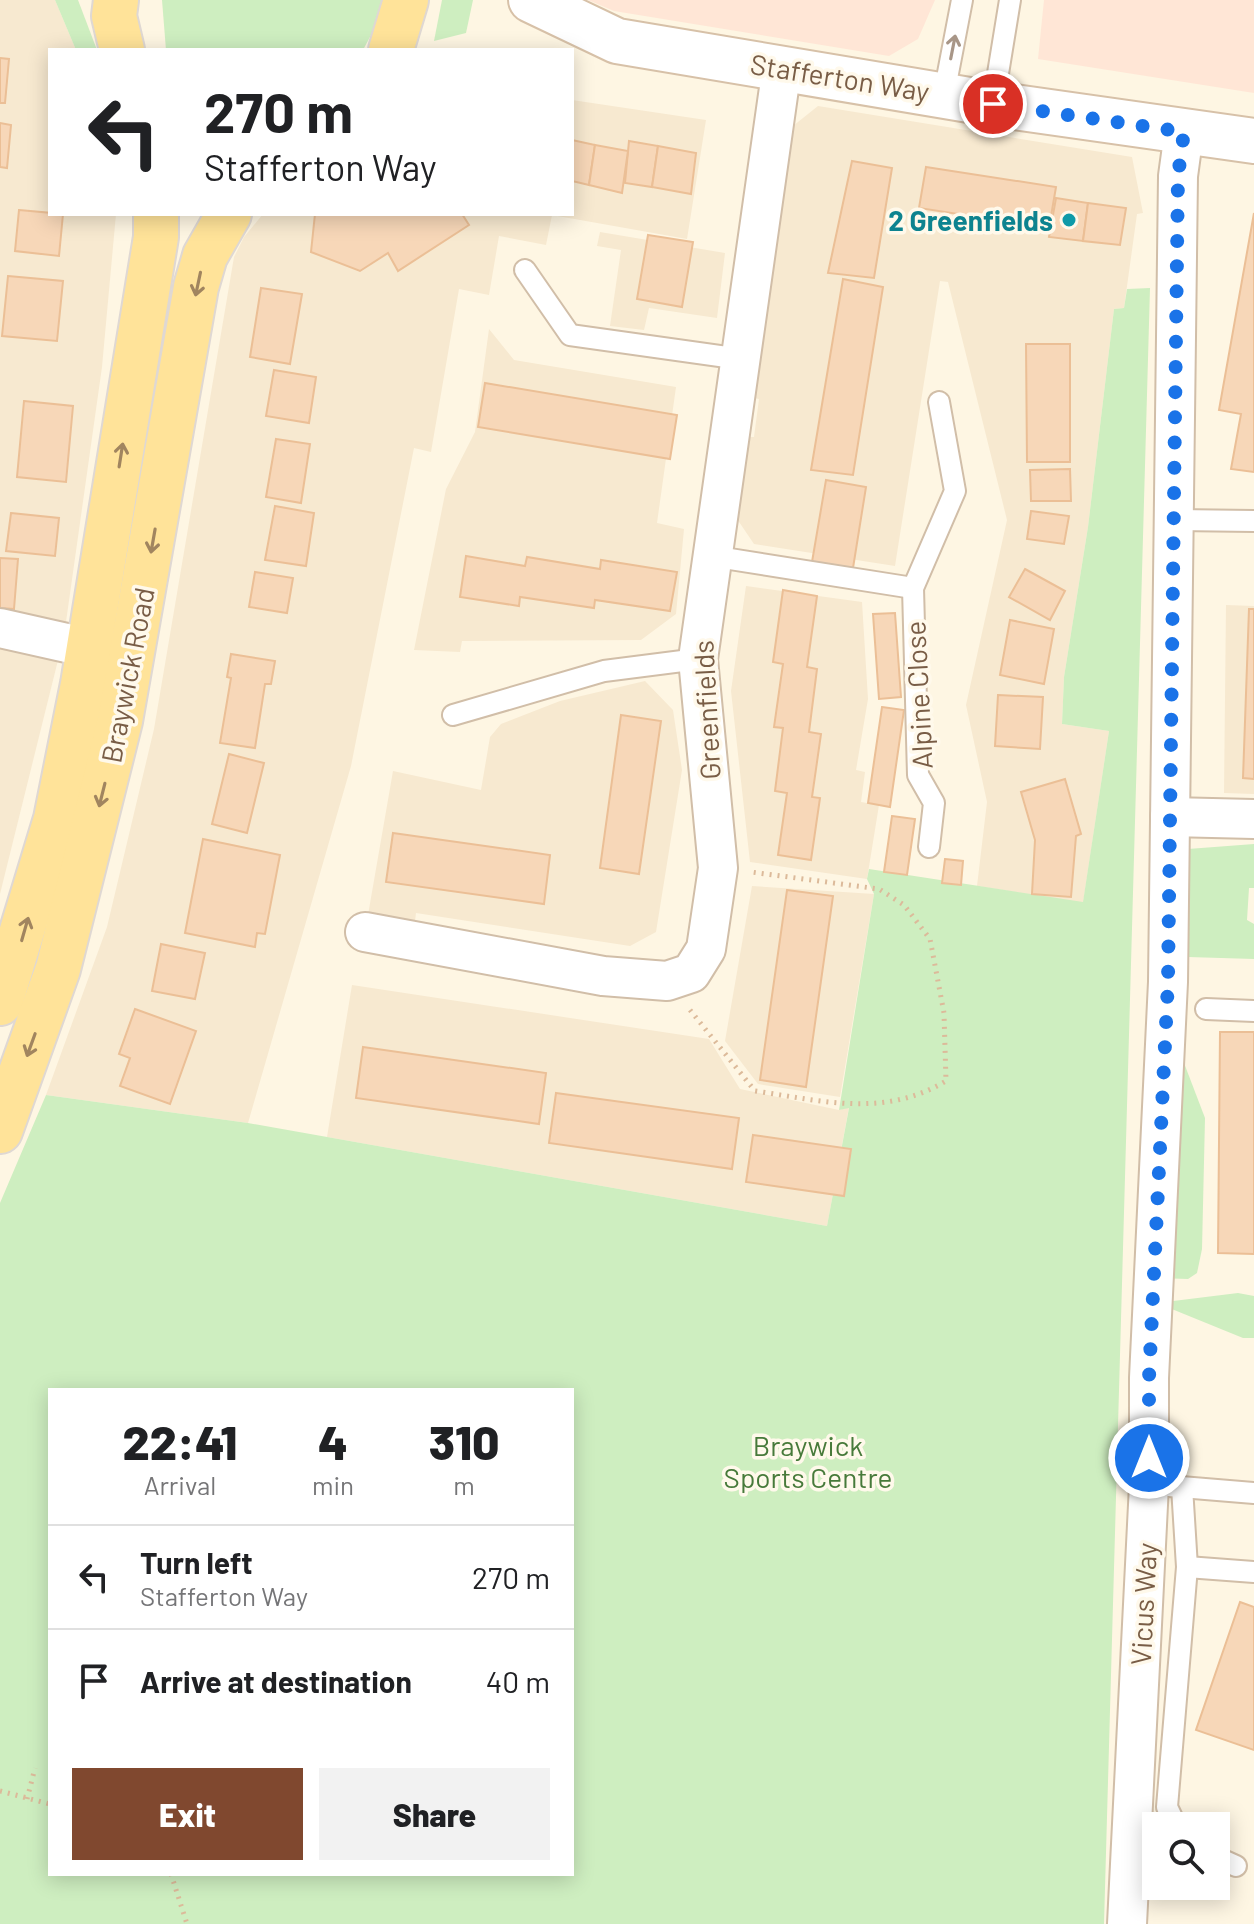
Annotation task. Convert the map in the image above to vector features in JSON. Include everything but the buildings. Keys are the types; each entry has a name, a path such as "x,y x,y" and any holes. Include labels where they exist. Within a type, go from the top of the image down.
{"main road":[{"path":"116,0 114,16 122,48"},
{"path":"392,48 406,0"},
{"name":"Braywick Road","path":"0,1003 56,819 89,648 151,268 156,216"},
{"name":"Braywick Road","path":"0,1131 58,969 117,735 196,287 205,256 228,216"}],"street":[{"name":"Stafferton Way","path":"531,0 617,41 993,104 1254,141"},
{"name":"Stafferton Way","path":"570,48 617,41"},
{"name":"Greenfields","path":"667,981 691,973 706,949 718,868 698,659 741,359 751,265 782,67"},
{"name":"Vicus Way","path":"1127,1924 1165,1486 1149,1378 1168,982 1178,176 1184,132"},
{"path":"0,628 89,648"},
{"path":"1170,817 1254,819"},
{"path":"365,932 603,976 667,981"}],"lane":[{"path":"944,94 962,0"},
{"path":"993,104 1010,0"},
{"path":"525,270 570,335 741,359"},
{"name":"Alpine Close","path":"929,847 934,803 918,775 913,588 955,491 939,402"},
{"path":"1176,520 1254,521"},
{"name":"Alpine Close","path":"711,556 913,588"},
{"path":"453,715 604,671 698,659"},
{"path":"1206,1009 1254,1011"},
{"path":"1169,1812 1167,1807 1187,1567 1165,1486 1254,1493"},
{"path":"1187,1567 1254,1572"},
{"path":"1230,1863 1236,1866"}],"path":[{"path":"667,981 755,1091 854,1105 920,1097 946,1081 944,1013 930,939 904,905 879,889 718,868"},
{"path":"27,1799 35,1768"},
{"path":"0,1791 48,1804"},
{"path":"172,1876 187,1924"}],"shaded area":[{"path":"0,0 55,0 75,48 48,48 48,216 116,216 102,367 64,636 0,894"},
{"path":"588,0 935,0 918,39 889,56 614,11"},
{"path":"1044,0 1254,0 1254,93 1038,59"},
{"path":"574,100 706,120 687,239 558,216 574,216"},
{"path":"818,106 1132,157 1143,213 1137,214 1124,308 1114,309 1088,527 1064,677 1062,724 1109,731 1083,903 977,886 987,802 966,705 1007,520 948,282 940,281 895,566 754,544 733,513 745,437 754,437 759,399 750,397 793,126"},
{"path":"261,216 552,216 546,245 499,236 489,295 459,289 431,452 414,448 351,766 248,1123 46,1095 107,927 154,729 234,257 244,237"},
{"path":"600,232 725,253 717,318 649,308 644,330 610,326 621,250 597,246"},
{"path":"489,329 514,360 676,387 657,523 684,529 676,614 641,640 462,641 460,652 414,650 446,489 475,432"},
{"path":"746,586 862,602 868,699 856,770 865,772 861,802 879,805 867,879 750,862 731,691"},
{"path":"1226,605 1254,606 1254,794 1224,793"},
{"path":"645,681 673,710 682,770 656,932 630,946 416,913 415,921 368,915 393,771 481,790 490,737 501,724 560,701"},
{"path":"752,886 874,894 840,1097 758,1084 725,1041"},
{"path":"352,985 709,1039 740,1089 839,1110 849,1107 827,1226 327,1137"}],"green space":[{"path":"55,0 78,0 96,48 75,48"},
{"path":"162,0 384,0 378,22 364,48 166,48"},
{"path":"442,0 473,0 466,33 434,41"},
{"name":"Braywick Sports Centre","path":"1150,288 1104,1924 0,1924 0,1203 46,1095 248,1123 827,1226 849,1108 839,1110 874,894 867,879 869,869 1083,902 1109,731 1062,724 1064,677 1088,527 1114,309 1124,308 1127,289"},
{"path":"1254,844 1254,888 1249,888 1247,920 1254,924 1254,959 1188,957 1188,849"},
{"path":"1176,1042 1205,1118 1202,1249 1197,1273 1188,1279 1157,1278"},
{"path":"1238,1293 1254,1296 1254,1338 1243,1338 1157,1303"}],"place":[{"name":"2 Greenfields","path":"1069,220"}],"route":[{"path":"993,104 1184,132 1178,176 1168,982 1149,1378 1149,1458"}]}
